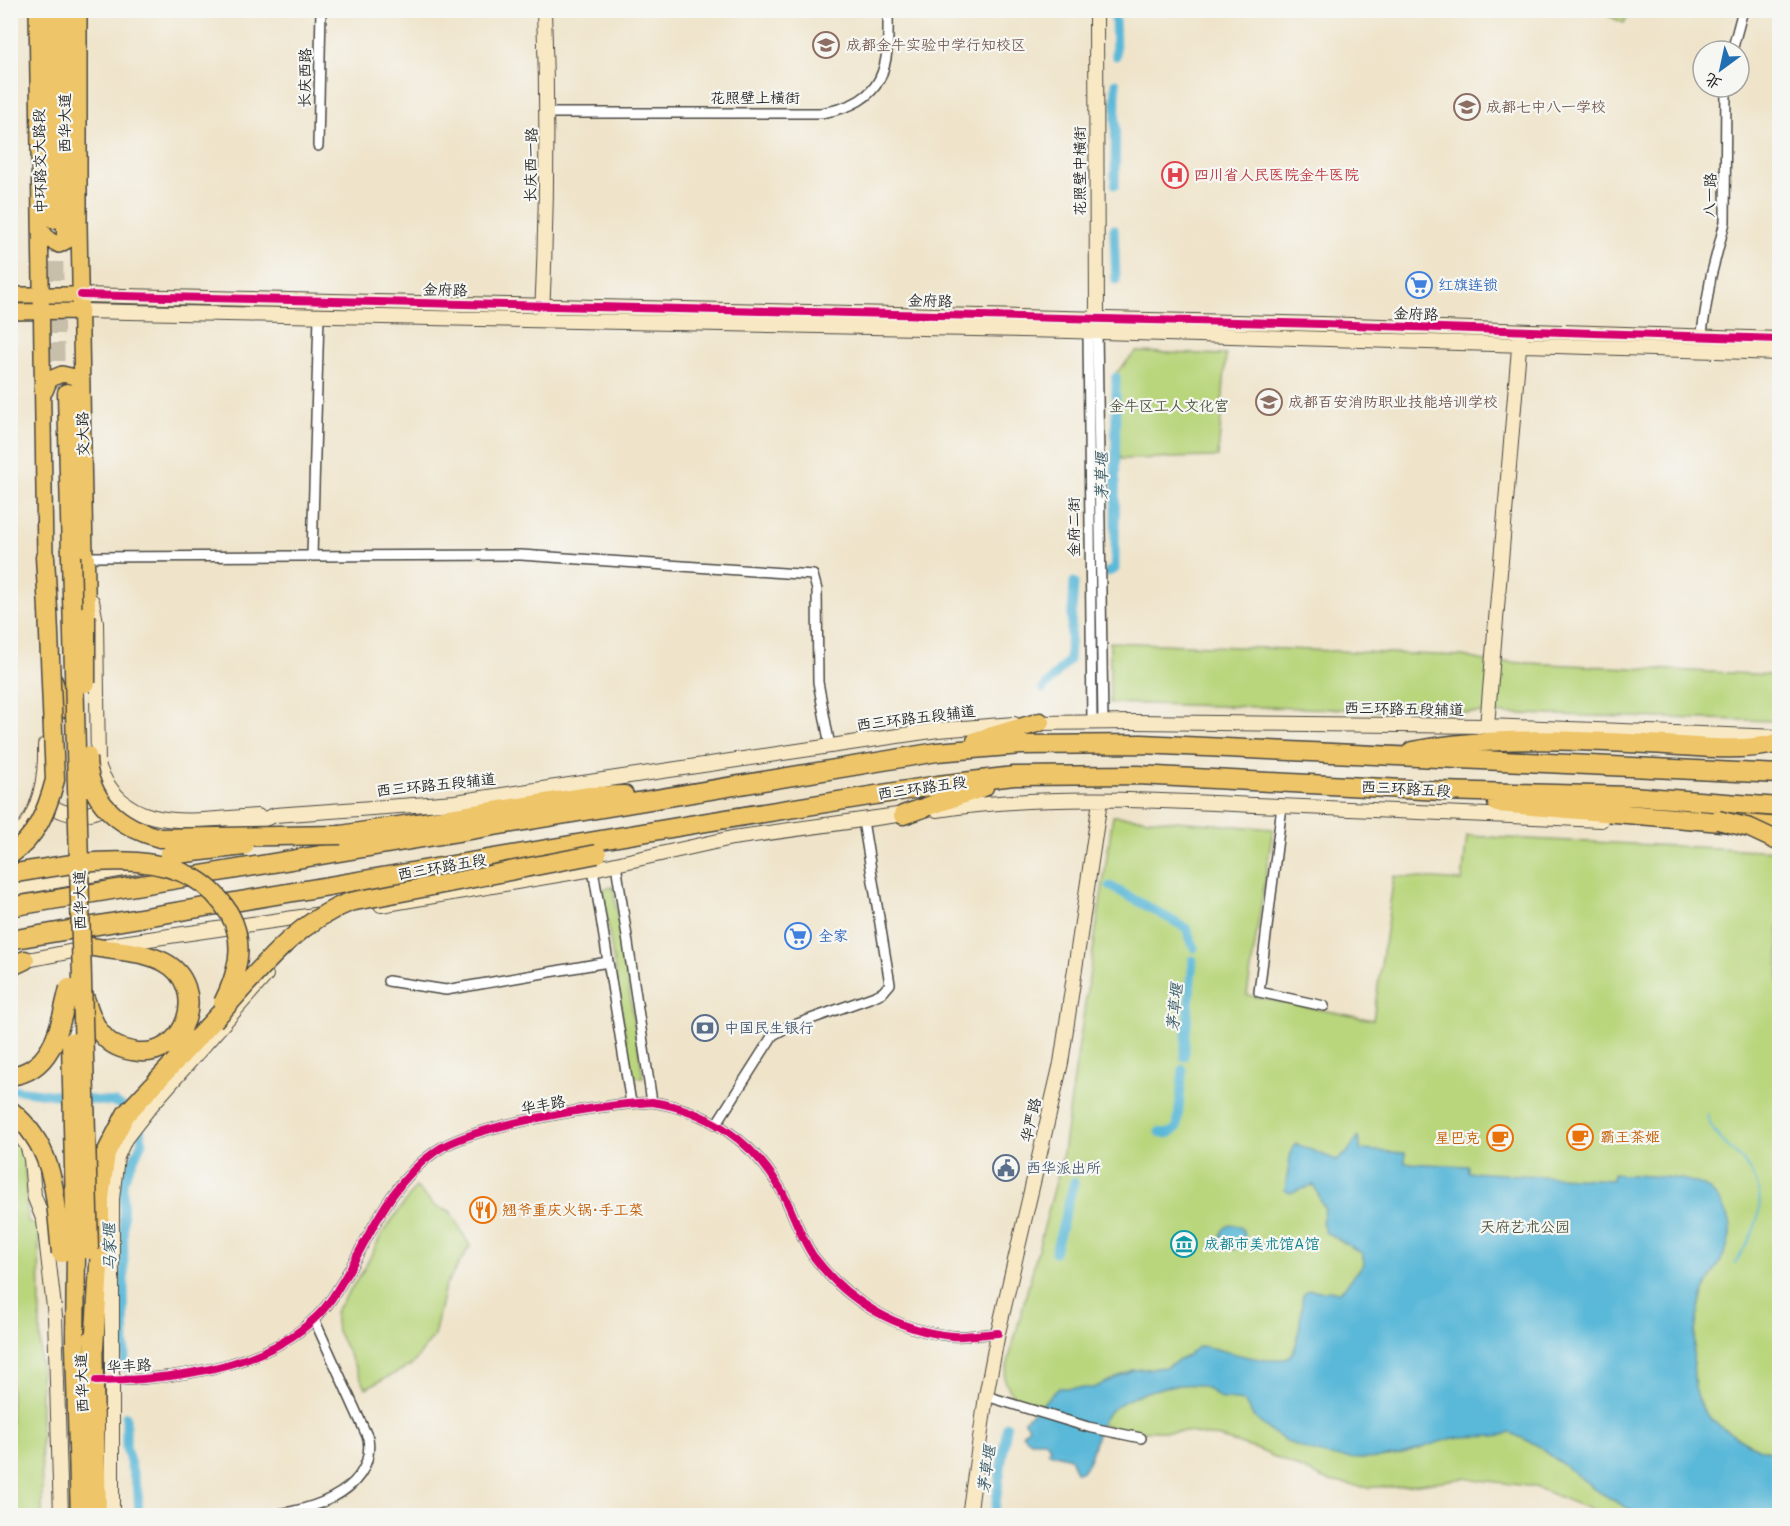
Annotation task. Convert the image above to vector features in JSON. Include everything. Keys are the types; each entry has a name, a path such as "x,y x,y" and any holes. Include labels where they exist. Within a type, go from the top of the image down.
{"highway":[{"name":"西华大道","path":"48,10 60,231"},
{"name":"西华大道","path":"60,231 65,10"},
{"name":"西华大道","path":"62,392 81,1251 75,1347 80,1515"},
{"path":"55,780 48,610 65,557"},
{"path":"65,557 86,615 87,776"},
{"path":"69,709 86,672"},
{"path":"50,674 69,709"},
{"path":"937,752 1040,722"},
{"path":"69,738 87,776 111,813 139,832 160,838 341,835"},
{"path":"10,855 23,847 34,834 50,800 69,738"},
{"path":"1387,756 1451,743 1628,743 1721,747 1771,745 1779,742"},
{"name":"西三环路五段","path":"10,907 937,752 1021,745 1142,744 1631,769 1779,774"},
{"name":"西三环路五段","path":"10,940 707,822 938,785 1014,776 1138,775 1442,791 1631,796 1779,807"},
{"path":"903,815 1014,776"},
{"path":"10,874 64,865 117,862 341,835 590,796 705,791"},
{"path":"1442,791 1474,801 1718,820 1779,828"},
{"path":"1718,820 1750,828 1779,842"},
{"path":"81,1251 114,1134 126,1114 303,926 328,910 350,902 595,862 707,822"},
{"path":"117,862 145,863 175,870 203,883 220,898 234,924 239,946 237,967 231,987 214,1020"},
{"path":"76,988 93,1022 101,1034 113,1045 143,1053 158,1051 180,1034 188,1003 185,987 177,974 165,962 146,956 83,949"},
{"path":"10,1076 22,1074 36,1067 47,1055 57,1038 76,988"},
{"path":"10,1110 32,1132 45,1151 52,1178 81,1251"},
{"name":"西华大道","path":"81,1251 94,1349 104,1381 97,1486 98,1515"}],"main road":[{"name":"中环路交大路段","path":"37,10 60,231 81,295 81,311"},
{"name":"中环路交大路段","path":"43,303 60,231 79,10"},
{"path":"10,312 81,295"},
{"path":"10,296 43,303"},
{"name":"金府路","path":"43,303 81,311"},
{"name":"交大路","path":"43,303 62,392 65,557"},
{"name":"交大路","path":"62,392 81,311"}],"street":[{"name":"长庆西路","path":"318,146 321,10"},
{"name":"长庆西一路","path":"542,320 547,260 548,112 544,10"},
{"name":"花照壁上横街","path":"548,112 821,113 837,110 862,99 881,77 888,51 888,10"},
{"name":"花照壁中横街","path":"1089,10 1092,325"},
{"name":"花照壁中横街","path":"1092,325 1096,10"},
{"path":"1735,39 1743,10"},
{"name":"八一路","path":"1701,338 1711,276 1725,222 1726,99"},
{"name":"金府路","path":"81,295 543,306 1520,338 1779,353"},
{"name":"金府路","path":"81,311 542,320 1092,325"},
{"path":"312,556 319,316"},
{"name":"金府二街","path":"1092,325 1097,722"},
{"name":"金府路","path":"1520,338 1779,339"},
{"path":"1487,726 1520,338"},
{"path":"65,557 521,555 813,575 817,590 818,682 830,746"},
{"path":"10,842 24,832 39,798 45,763 42,621 65,557"},
{"path":"65,557 96,622 98,765 105,784 117,798 139,812 169,821 275,815"},
{"name":"西三环路五段辅道","path":"10,889 129,870 178,857 234,830 275,815 455,802 938,730 1040,722 1097,722 1487,726 1779,737"},
{"path":"39,798 56,811 70,815 98,812 117,798"},
{"path":"15,963 83,949 344,911 595,862 616,864 732,838 966,805 1056,800 1282,806 1779,828"},
{"name":"华严路","path":"969,1515 986,1396 998,1333 1061,1063 1100,801"},
{"path":"1282,806 1259,992 1324,1006"},
{"path":"717,1123 773,1035 786,1028 875,996 884,992 890,984 863,821"},
{"path":"595,862 608,962 631,1103"},
{"path":"616,864 652,1102"},
{"path":"112,1515 104,1381 112,1199 117,1157 125,1139 149,1108 291,947 317,926 344,911"},
{"path":"388,981 446,990 608,962"},
{"name":"华丰路","path":"104,1381 185,1375 230,1365 295,1334 314,1319 331,1299 388,1200 410,1173 437,1150 467,1136 510,1125 631,1103 652,1102 676,1105 703,1114 759,1158 780,1188 813,1256 840,1288 874,1312 910,1326 953,1336 998,1333"},
{"path":"10,1122 27,1145 31,1160 34,1196 44,1221 55,1316 63,1515"},
{"path":"256,1515 305,1510 332,1498 364,1469 370,1452 368,1438 314,1319"},
{"path":"986,1396 1023,1405 1088,1427 1141,1438"},
{"path":"63,1515 78,1449"},
{"path":"97,1486 102,1515"}],"green space":[{"path":"1598,11 1630,11 1624,23"},
{"name":"金牛区工人文化宫","path":"1136,352 1226,355 1218,457 1120,459 1112,377"},
{"path":"1779,624 1779,721 1110,703 1110,642 1463,656 1484,661 1773,675"},
{"name":"天府艺术公园","path":"1113,816 1273,829 1247,995 1373,1020 1394,876 1462,881 1467,836 1779,851 1779,1515 1604,1515 1535,1487 1465,1478 1396,1487 1362,1487 1329,1481 1259,1450 1220,1438 1188,1432 1120,1430 1012,1395 1004,1378 1062,1159"},
{"path":"613,887 643,1077 632,1078 602,889"},
{"path":"10,1139 24,1149 28,1223 39,1224 42,1515 11,1515"},
{"path":"416,1187 436,1207 450,1211 470,1246 445,1286 434,1336 412,1365 366,1388 337,1331 335,1312 363,1271 382,1234"}],"water":[{"path":"1358,1137 1361,1150 1405,1153 1405,1163 1468,1166 1468,1172 1612,1180 1613,1174 1662,1177 1699,1184 1712,1192 1721,1203 1727,1216 1730,1235 1725,1252 1705,1289 1699,1309 1694,1354 1695,1385 1703,1409 1714,1422 1752,1445 1779,1454 1779,1515 1639,1515 1601,1493 1535,1444 1511,1433 1498,1436 1454,1438 1403,1454 1383,1457 1364,1459 1325,1455 1288,1442 1271,1432 1254,1417 1242,1401 1221,1398 1204,1387 1193,1385 1166,1387 1151,1391 1123,1402 1113,1409 1101,1424 1089,1460 1081,1472 1076,1472 1070,1458 1048,1452 1050,1447 1046,1441 1031,1441 1022,1434 1029,1427 1024,1420 1059,1388 1094,1388 1132,1370 1166,1367 1199,1346 1265,1360 1288,1357 1294,1350 1298,1337 1303,1295 1309,1290 1340,1292 1364,1264 1362,1253 1325,1232 1322,1222 1325,1210 1314,1185 1290,1193 1285,1190 1291,1151 1296,1144 1336,1160 1346,1154"},
{"path":"1233,1225 1242,1228 1245,1237 1242,1246 1233,1249 1224,1246 1221,1237 1224,1228"}],"waterway":[{"name":"茅草堰","path":"1115,10 1116,56"},
{"name":"茅草堰","path":"1115,185 1116,83"},
{"name":"茅草堰","path":"1114,229 1116,280"},
{"name":"茅草堰","path":"1108,572 1115,569 1116,377"},
{"name":"茅草堰","path":"1043,689 1069,660 1074,582"},
{"name":"茅草堰","path":"1110,886 1186,928 1194,948"},
{"name":"茅草堰","path":"1184,1057 1193,960"},
{"name":"茅草堰","path":"1159,1132 1168,1134 1177,1128 1183,1069"},
{"name":"马家堰","path":"10,1089 116,1103 125,1108"},
{"path":"1707,1114 1718,1136 1745,1164 1758,1190 1760,1202 1755,1228 1734,1264"},
{"name":"马家堰","path":"125,1367 123,1182 142,1142 141,1132"},
{"name":"茅草堰","path":"1055,1252 1074,1182"},
{"name":"马家堰","path":"126,1416 126,1447 138,1492 139,1516"},
{"name":"茅草堰","path":"994,1516 1007,1426"}],"tunnel":[{"path":"54,235 56,395"}],"cycle path":[{"path":"81,295 1322,324 1780,339"},
{"path":"96,1381 152,1378 211,1369 240,1361 292,1336 314,1319 330,1301 397,1189 422,1162 454,1141 509,1124 603,1107 652,1102 672,1106 709,1120 726,1130 756,1155 780,1188 814,1257 827,1273 858,1300 893,1320 932,1333 953,1336 998,1333"}],"place":[{"name":"成都金牛实验中学行知校区","path":"826,45"},
{"name":"成都七中八一学校","path":"1467,107"},
{"name":"四川省人民医院金牛医院","path":"1175,175"},
{"name":"红旗连锁","path":"1419,285"},
{"name":"成都百安消防职业技能培训学校","path":"1269,402"},
{"name":"全家","path":"798,936"},
{"name":"中国民生银行","path":"705,1028"},
{"name":"霸王茶姬","path":"1580,1137"},
{"name":"星巴克","path":"1500,1138"},
{"name":"西华派出所","path":"1006,1168"},
{"name":"翘爷重庆火锅·手工菜","path":"483,1210"},
{"name":"成都市美术馆A馆","path":"1184,1244"}]}
